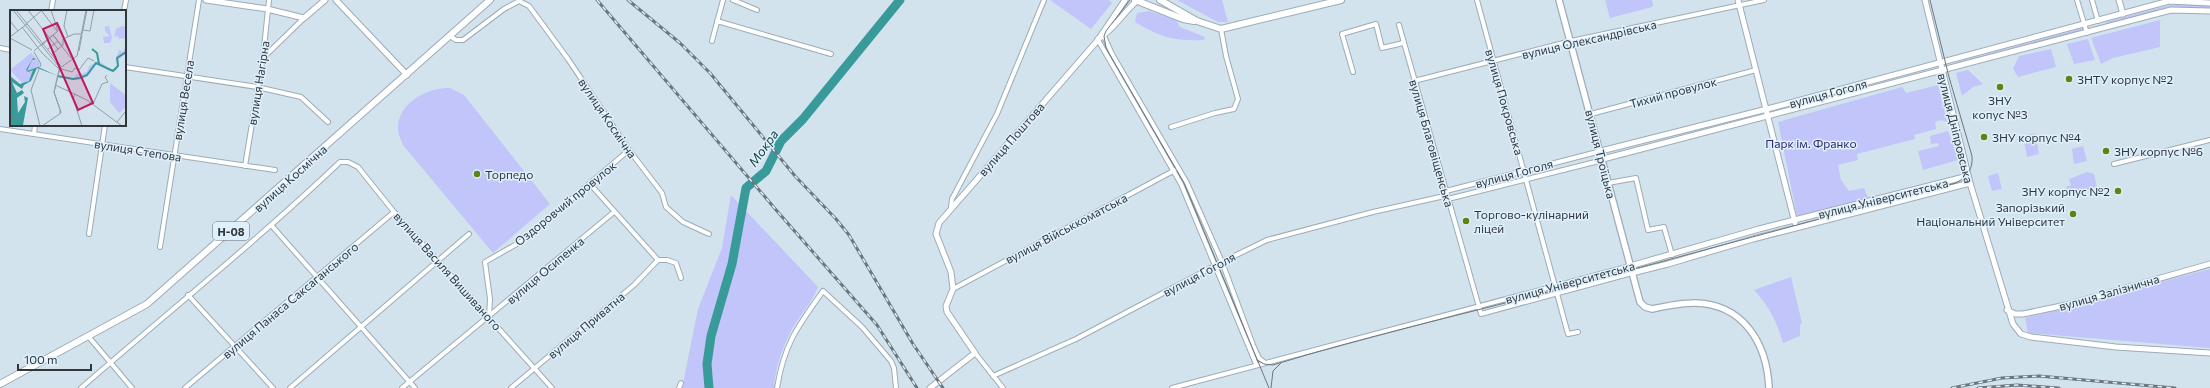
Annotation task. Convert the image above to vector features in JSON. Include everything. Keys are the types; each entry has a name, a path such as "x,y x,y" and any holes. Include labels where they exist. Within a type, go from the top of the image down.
{"main road":[{"name":"вулиця Космічна","path":"0,384 148,304 490,0"},
{"path":"1137,0 1183,19 1197,21 1221,29 1341,0"},
{"path":"1160,0 1197,21"},
{"name":"вулиця Троїцька","path":"1560,0 1640,302 1645,307 1652,309 1694,303 1726,310 1741,319 1753,333 1763,351 1769,388"}],"street":[{"path":"51,10 52,0"},
{"path":"124,10 126,0"},
{"name":"вулиця Весела","path":"160,247 199,0"},
{"path":"206,0 267,9 304,18"},
{"name":"вулиця Нагірна","path":"245,166 263,57 269,0"},
{"path":"263,57 325,0"},
{"path":"336,0 407,74"},
{"path":"712,41 723,0"},
{"path":"734,0 757,10"},
{"path":"951,207 952,199 996,114 1044,0"},
{"path":"1124,0 1103,33 1115,59 1179,168 1222,262 1252,345 1259,358 1264,362"},
{"name":"вулиця Поштова","path":"953,289 951,272 936,234 939,223 951,207 1103,33 1110,32 1128,8 1137,0"},
{"name":"вулиця Покровська","path":"1476,0 1527,179 1568,334 1578,332"},
{"name":"вулиця Олександрівська","path":"1414,81 1571,41 1739,2 1764,0"},
{"name":"вулиця Дніпровська","path":"1925,0 1970,183 2007,310 2013,324 2021,334 2032,337 2116,347 2210,353"},
{"path":"2077,0 2087,33"},
{"path":"2092,0 2098,22"},
{"path":"2119,0 2124,14"},
{"name":"вулиця Космічна","path":"450,36 456,40 464,40 504,9 519,1 529,6 568,59 629,150 662,193 666,207 683,222 709,234"},
{"path":"1739,2 1796,228"},
{"name":"вулиця Гоголя","path":"1446,191 1524,170 1766,110 2169,2 2210,3"},
{"name":"вулиця Гоголя","path":"1448,199 1942,72 2171,10 2210,10"},
{"path":"718,21 831,54"},
{"path":"1353,72 1342,34 1376,24 1382,48 1403,43"},
{"name":"вулиця Благовіщенська","path":"1399,25 1481,314"},
{"path":"1171,127 1215,113 1234,109 1237,105 1238,99 1226,56 1221,29"},
{"path":"1098,40 1181,184 1256,364"},
{"path":"0,48 10,50"},
{"path":"126,67 257,87 301,97 328,122"},
{"name":"Тихий провулок","path":"1591,114 1756,70"},
{"path":"34,134 35,126"},
{"path":"89,234 105,126"},
{"name":"вулиця Степова","path":"0,129 275,170"},
{"path":"2114,164 2210,140"},
{"name":"Оздоровчий провулок","path":"489,317 490,299 485,262 522,242 629,150"},
{"name":"вулиця Василя Вишиваного","path":"272,226 340,162 348,162 358,167 394,212 440,260 552,388"},
{"name":"вулиця Військкоматська","path":"953,289 1179,168"},
{"name":"вулиця Університетська","path":"1172,388 1256,364 1479,307 1795,221 1968,176"},
{"path":"1608,183 1636,178 1648,230 1664,227 1672,255"},
{"name":"вулиця Університетська","path":"1481,314 1632,272 1668,264 1753,239 1970,183"},
{"path":"590,184 658,260 667,260 676,263 681,278"},
{"name":"вулиця Гоголя","path":"993,376 1076,339 1215,265 1267,240 1373,212 1440,197"},
{"name":"вулиця Панаса Саксаганського","path":"185,388 318,278 394,212"},
{"name":"вулиця Осипенка","path":"402,388 614,212"},
{"path":"81,388 188,295 272,226 415,388"},
{"path":"290,388 469,234"},
{"name":"вулиця Приватна","path":"511,388 634,285 658,260"},
{"name":"вулиця Залізнична","path":"2007,310 2015,314 2023,314 2066,305 2210,264"},
{"path":"953,289 946,306 947,312 975,353 1003,388"},
{"path":"777,388 782,363 791,336 823,291 862,327 891,361 894,368 896,388"},
{"path":"188,295 273,388"},
{"path":"88,336 132,388"},
{"path":"930,388 975,353"},
{"path":"679,388 681,383"}],"green space":[{"path":"1050,0 1109,0 1112,3 1091,29"},
{"path":"1177,0 1222,0 1228,22 1218,22"},
{"path":"1605,0 1652,0 1653,5 1652,7 1610,18"},
{"path":"2170,5 2210,5 2210,9 2170,8 2107,25 2106,22"},
{"path":"1149,11 1176,20 1180,27 1205,37 1204,40 1184,40 1168,37 1153,32 1135,22 1137,13"},
{"path":"2160,20 2160,47 2113,58 2101,64 2091,38"},
{"path":"2083,28 2084,31 1958,66 1957,62"},
{"path":"2088,39 2095,60 2074,64 2067,44"},
{"path":"2051,49 2056,67 2018,77 2013,69 2019,56"},
{"path":"1968,70 1983,84 1973,87 1962,96 1956,73"},
{"name":"Парк ім. Франко","path":"1938,85 1947,122 1941,120 1935,122 1936,129 1914,135 1915,139 1857,154 1858,160 1838,165 1841,180 1849,191 1864,188 1868,198 1797,216 1778,122 1902,87 1906,93"},
{"name":"Торпедо","path":"450,88 464,95 550,204 493,253 403,145 398,133 399,120 408,104 415,98 432,90"},
{"path":"1948,131 1958,160 1923,170 1918,151 1939,146 1938,143 1931,144 1930,136"},
{"path":"2035,133 2039,154 2027,157 2023,136"},
{"path":"2083,146 2087,161 2074,164 2072,149"},
{"path":"2087,172 2094,174 2097,187 2069,194 2066,187 2071,185 2069,179"},
{"path":"1998,173 2002,189 1992,191 1988,176"},
{"path":"731,195 818,287 812,300 792,329 786,341 777,368 774,388 682,388 698,309 722,248"},
{"path":"2210,269 2210,348 2028,333 2025,318"},
{"path":"1791,277 1802,323 1800,325 1800,336 1783,343 1772,315 1754,290"}],"waterway":[{"name":"Мокра","path":"709,388 707,364 711,336 732,264 746,188 766,171 781,141 803,119 900,0"}],"tram line":[{"path":"1130,0 1106,31 1104,36 1106,48 1184,183 1269,388"},
{"path":"1257,360 1264,364 1273,365 1376,336 1548,292 1956,183 1964,178 1969,172 1972,165 1972,156 1949,77 1930,0"},
{"path":"1271,388 1273,371 1281,363"}],"railway":[{"path":"597,0 777,211 877,325 917,388"},
{"path":"628,0 680,43 710,73 795,176 836,219 849,235 913,344 943,388"},
{"path":"1952,388 2002,378 2039,376 2175,388"},
{"path":"1978,388 2017,385 2059,388"}],"place":[{"name":"ЗНТУ корпус №2","path":"2069,79"},
{"name":"ЗНУ копус №3","path":"2000,87"},
{"name":"ЗНУ корпус №4","path":"1984,137"},
{"name":"ЗНУ корпус №6","path":"2106,151"},
{"name":"Торпедо","path":"477,174"},
{"name":"ЗНУ корпус №2","path":"2118,191"},
{"name":"Запорізький Національний Університет","path":"2073,214"},
{"name":"Торгово-кулінарний ліцей","path":"1466,221"}]}
